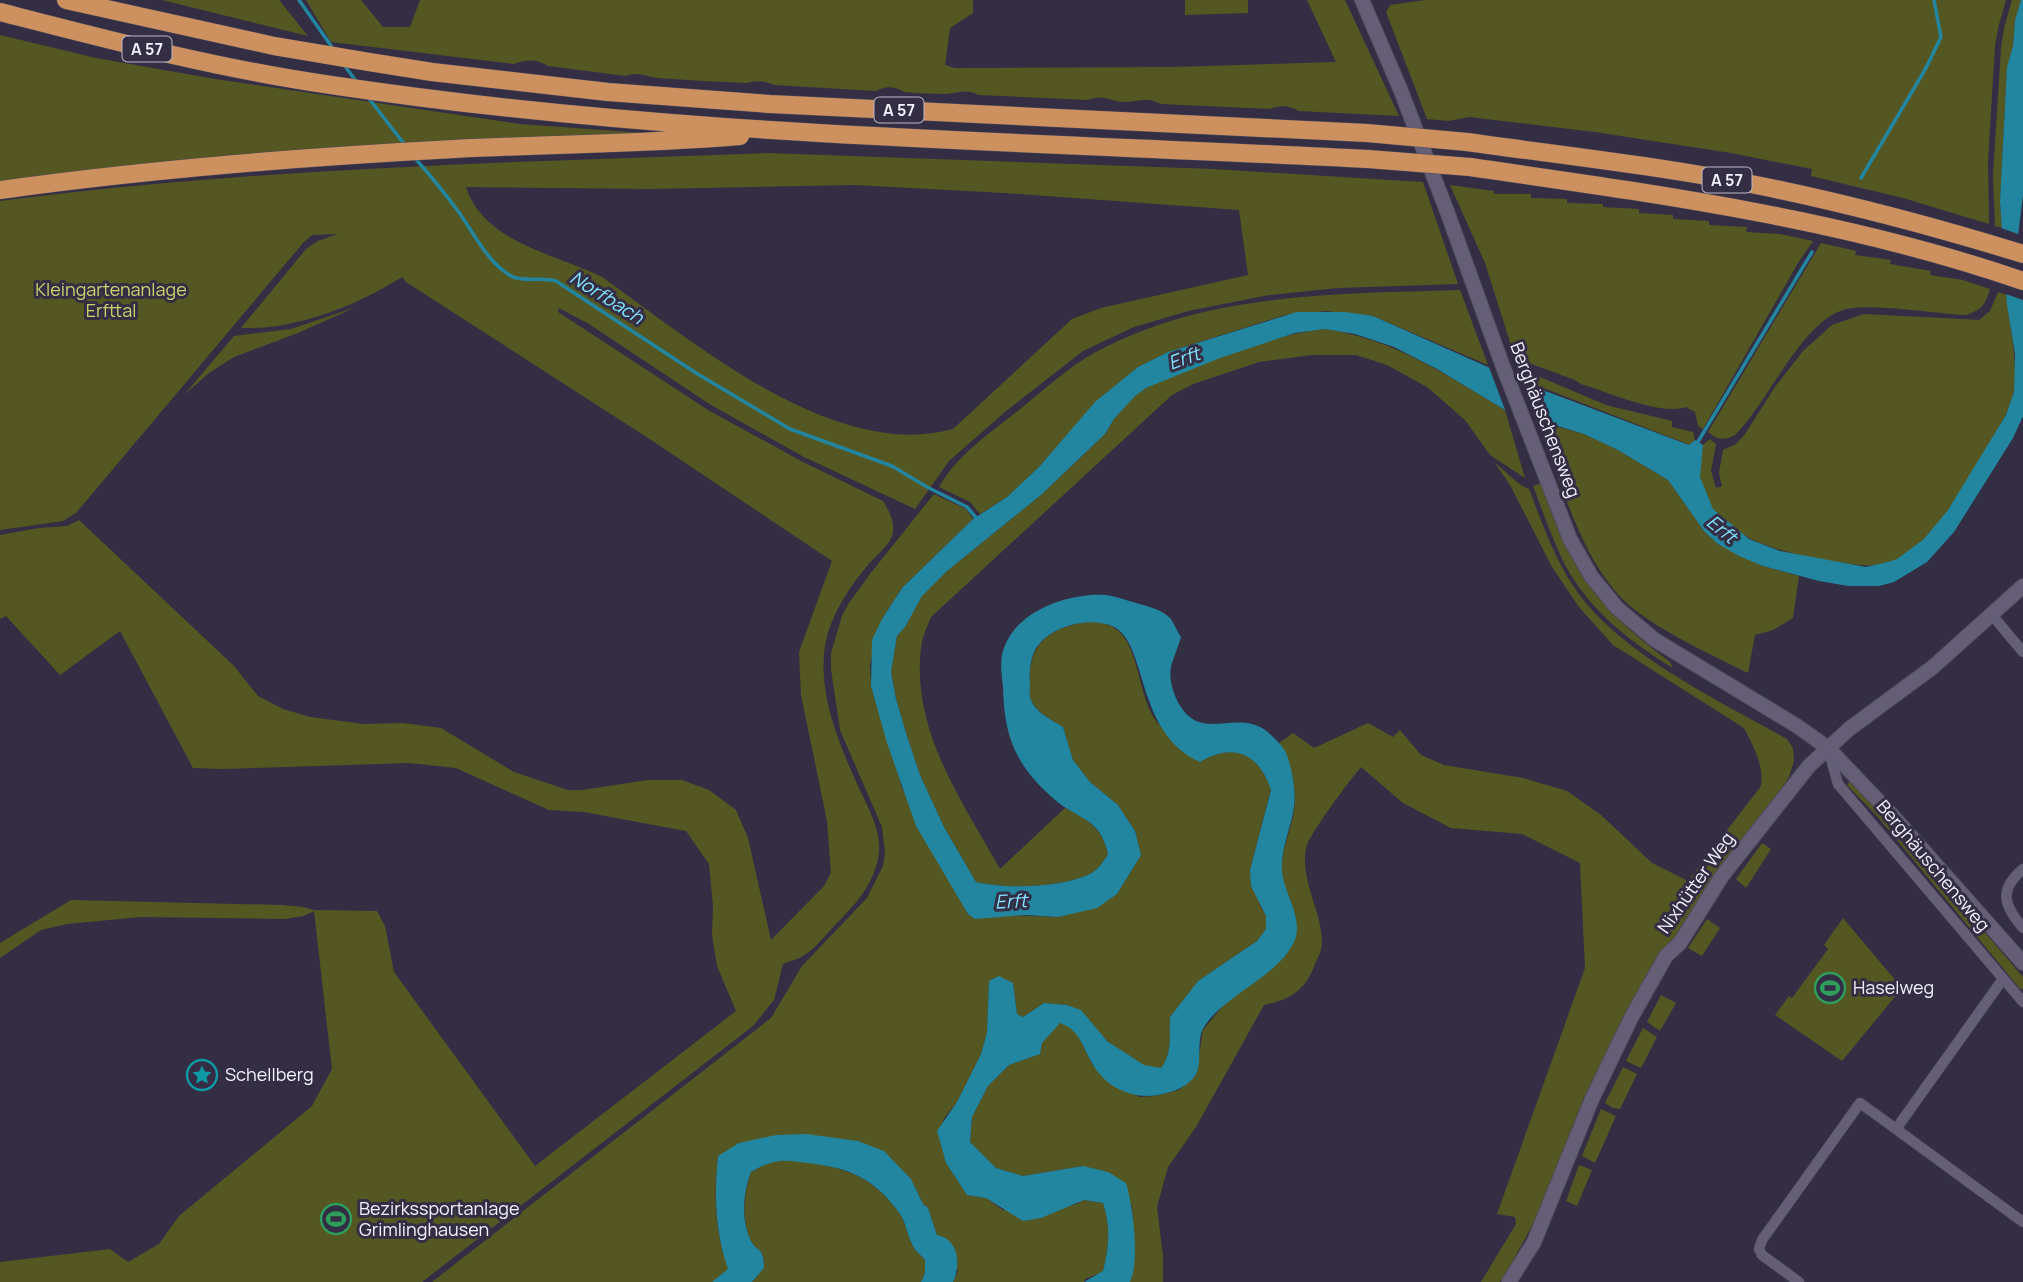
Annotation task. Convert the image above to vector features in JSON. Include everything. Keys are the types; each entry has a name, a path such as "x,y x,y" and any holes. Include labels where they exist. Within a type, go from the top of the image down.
{"highway":[{"name":"A 57","path":"66,0 369,62 432,72 635,94 770,104 1367,133 1467,142 1669,170 1766,187 1853,207 2023,254"},
{"path":"109,0 129,15"},
{"name":"A 57","path":"0,12 142,48 331,85 607,118 795,132 1368,159 1470,167 1764,212 1846,230 2023,281"},
{"path":"0,190 150,172 360,155 688,141 795,132"}],"main road":[{"name":"Berghäuschensweg","path":"1362,0 1448,214 1502,364 1575,549 1591,576 1617,608 1655,640 1797,726 1828,748 2023,963"},
{"name":"Nixhütter Weg","path":"1508,1282 1534,1242 1592,1099 1631,1018 1666,956 1680,943 1722,876 1805,771 1828,748 1849,729 1933,667 2023,586"}],"street":[{"path":"1992,615 2023,652"},
{"name":"Berghäuschensweg","path":"1828,748 1838,784 2023,1002"},
{"name":"Berghäuschensweg","path":"2023,869 2011,882 2006,902 2010,912 2023,928"},
{"path":"1896,1129 2003,979"},
{"path":"1799,1282 1765,1257 1759,1249 1762,1240 1860,1103 2023,1222"}],"green space":[{"path":"162,0 279,0 308,36"},
{"path":"306,0 361,0 383,27 410,27 420,0 973,0 973,13 950,28 945,65 955,68 1173,67 1336,62 1307,0 1345,0 1399,116 1299,111 1284,106 1270,109 1161,104 1146,100 1121,102 1101,97 1088,100 978,95 965,92 930,94 904,92 890,87 876,91 774,85 761,81 747,83 658,78 638,74 626,76 548,66 535,61 514,64 331,42"},
{"path":"1185,0 1248,0 1248,13 1185,15"},
{"path":"1426,0 2006,0 1995,46 1988,160 1989,224 1903,198 1811,176 1812,169 1731,153 1595,132 1469,117 1449,121 1427,119 1386,12 1390,5"},
{"path":"2012,0 2021,0 2007,68 2000,201 2002,228 1995,226 1993,175 2001,48"},
{"path":"0,35 96,58 215,79 520,124 644,133 0,182"},
{"name":"Kleingartenanlage Erfttal","path":"768,153 1213,169 1423,182 1458,284 1338,288 1269,295 1188,311 1134,327 1083,351 1006,411 949,461 915,509 804,457 711,405 589,324 559,308 558,312 708,410 801,461 883,501 888,509 892,536 839,606 829,629 824,654 825,688 833,722 878,835 878,861 866,888 848,912 813,948 801,957 783,964 774,1000 753,1026 422,1282 0,1282 0,1262 110,1249 128,1262 159,1244 179,1216 312,1106 332,1069 314,911 304,916 285,919 141,917 67,924 41,930 0,958 0,943 71,900 281,905 314,910 377,911 385,926 394,972 535,1166 736,1011 717,966 712,935 713,906 709,864 686,831 584,812 549,810 456,768 409,763 193,768 120,631 60,675 6,616 0,619 0,535 67,526 79,520 233,665 258,696 283,709 310,717 364,724 403,723 441,728 514,772 568,790 648,780 682,780 709,790 736,810 748,838 771,940 824,886 831,873 827,821 801,695 799,652 832,561 402,277 384,288 325,314 283,325 241,328 306,249 318,241 338,234 312,235 303,243 76,513 63,521 0,530 0,201 191,181 383,168","holes":["855,185 1239,210 1248,275 1101,308 1072,319 953,429 908,435 861,428 814,413 767,390 679,333 602,277 505,234 475,206 466,187 651,189"]},
{"path":"1450,185 1494,191 1494,194 1531,194 1531,198 1567,199 1567,203 1639,209 1639,213 1673,215 1673,219 1709,221 1709,225 1747,227 1746,232 1780,234 1813,241 1703,429 1698,426 1695,412 1686,407 1662,408 1634,402 1515,358 1485,263"},
{"path":"1821,243 1856,251 1855,255 1891,260 1890,264 1931,271 1930,275 1963,280 1990,289 1982,306 1966,315 1869,307 1843,310 1828,318 1799,347 1735,435 1724,439 1715,437 1708,432"},
{"path":"1460,290 1488,365 1373,316 1326,311 1285,315 1168,352 1138,367 1095,403 1039,467 1007,497 980,514 970,502 939,487 955,464 975,445 1066,372 1096,352 1138,332 1228,307 1274,300"},
{"path":"1998,292 2007,295 2015,366 2014,390 2009,407 1947,512 1912,550 1880,565 1824,560 1786,551 1747,537 1716,513 1706,497 1700,477 1703,445 1710,439 1716,444 1711,471 1716,488 1722,486 1719,473 1723,450 1736,444 1745,434 1775,387 1803,351 1832,325 1864,314 1979,320 1990,311"},
{"path":"356,307 234,357 209,373 184,395 234,336 291,329"},
{"path":"1325,329 1375,341 1397,350 1440,371 1505,410 1525,478 1490,455 1465,420 1427,387 1387,365 1356,355 1312,355 1259,362 1193,384 1172,395 931,617 926,628 921,648 920,678 924,708 932,736 942,764 1000,869 1065,808 1093,826 1102,838 1108,854 1093,872 1064,882 1002,886 976,882 944,827 920,775 896,699 891,672 897,636 905,627 922,595 947,571 1041,495 1105,434 1135,395 1210,360 1281,337"},
{"path":"1526,371 1606,405 1672,421 1672,427 1693,432 1695,440 1690,445 1528,382"},
{"path":"1539,422 1584,434 1618,450 1668,480 1704,531 1718,544 1763,566 1799,576 1793,618 1773,630 1755,635 1748,673 1660,627 1616,592 1590,553 1580,532"},
{"path":"1495,463 1515,481 1529,489 1560,564 1592,611 1642,654 1787,739 1793,748 1794,761 1789,777 1760,821 1698,902 1640,992 1584,1097 1543,1206 1505,1275 1500,1282 1481,1282 1516,1224 1515,1217 1497,1214 1585,968 1580,863 1522,834 1451,828 1403,803 1361,767 1322,820 1306,848 1306,873 1319,919 1322,943 1313,969 1299,990 1280,1001 1264,1005 1196,1127 1168,1167 1157,1207 1163,1282 1130,1282 1134,1261 1132,1206 1083,1166 1023,1176 996,1168 970,1142 972,1117 988,1086 1009,1065 1040,1053 1042,1043 1060,1022 1077,1033 1092,1064 1139,1097 1179,1090 1196,1075 1203,1030 1296,917 1285,888 1282,870 1294,811 1294,784 1290,766 1279,743 1293,733 1314,748 1368,723 1393,737 1400,730 1421,755 1444,765 1523,778 1567,791 1601,815 1652,863 1688,881 1761,786 1760,763 1744,728 1613,645 1579,607 1552,567 1510,485"},
{"path":"1542,483 1558,527 1587,583 1620,620 1670,662 1673,668 1611,623 1574,580 1560,554 1533,486"},
{"path":"934,494 966,509 973,519 902,588 882,619 870,664 871,686 902,788 968,914 1058,917 1117,894 1141,855 1135,831 1118,805 1090,782 1073,760 1063,727 1041,712 1030,698 1030,672 1035,652 1046,637 1064,627 1098,622 1114,628 1125,639 1133,654 1149,707 1167,733 1200,762 1224,753 1243,754 1259,767 1271,789 1250,870 1266,916 1266,929 1257,941 1198,981 1170,1017 1169,1050 1161,1068 1144,1066 1107,1041 1080,1010 1067,1005 1044,1003 1023,1017 1017,1014 1013,983 989,981 987,1033 981,1054 957,1102 943,1120 943,1151 946,1163 967,1195 986,1198 1003,1210 1074,1205 1084,1200 1103,1203 1108,1237 1103,1272 1085,1279 1084,1282 953,1282 958,1271 937,1235 928,1208 923,1204 911,1179 884,1152 776,1135 718,1156 716,1213 720,1241 729,1269 712,1282 432,1282 771,1018 802,966 867,898 883,866 885,853 882,827 840,730 831,653 842,616 849,603"},
{"path":"1850,781 1889,821 2023,977 2021,990 1877,816 1847,785"},
{"path":"1762,843 1771,849 1746,888 1736,879"},
{"name":"Haselweg","path":"1843,918 1902,988 1842,1061 1775,1015 1789,996 1792,998 1828,949 1824,945"},
{"path":"1707,919 1720,928 1702,956 1688,948"},
{"path":"1661,995 1676,1003 1660,1031 1647,1022"},
{"path":"1643,1028 1657,1037 1641,1068 1626,1061"},
{"path":"1623,1067 1637,1074 1620,1109 1613,1108 1605,1103"},
{"path":"1601,1109 1616,1116 1595,1163 1582,1156"},
{"path":"782,1159 833,1167 862,1178 875,1187 900,1214 913,1246 925,1260 925,1273 921,1282 752,1282 764,1268 763,1256 750,1239 745,1223 744,1206 749,1180 751,1172 767,1163"},
{"path":"1579,1165 1592,1170 1577,1206 1566,1201"}],"water":[{"name":"Erft","path":"2021,0 2023,195 2017,244 2023,302 2023,416 2013,438 1954,532 1927,562 1894,582 1879,586 1848,586 1763,566 1739,556 1718,544 1704,531 1668,480 1618,450 1584,434 1505,410 1394,347 1355,334 1325,329 1295,333 1220,358 1146,388 1114,419 1105,434 1041,495 947,571 922,596 897,636 891,672 896,699 920,775 944,827 976,882 1018,886 1064,882 1093,872 1108,854 1100,833 1094,826 1054,799 1030,775 1015,749 1006,721 1001,663 1007,640 1029,617 1058,602 1074,597 1105,595 1150,607 1167,615 1181,637 1170,675 1176,698 1185,713 1196,721 1208,724 1246,723 1259,726 1282,747 1293,777 1294,806 1282,870 1297,924 1294,942 1275,966 1211,1017 1201,1034 1199,1065 1192,1080 1176,1090 1153,1096 1123,1091 1105,1080 1076,1034 1060,1023 1042,1043 1040,1054 1009,1065 988,1086 972,1117 970,1142 996,1168 1023,1176 1083,1166 1108,1172 1126,1183 1135,1247 1130,1282 1084,1282 1103,1271 1108,1237 1103,1203 1084,1200 1041,1218 1023,1221 986,1198 967,1195 946,1163 937,1131 957,1102 981,1054 987,1033 989,981 999,976 1013,983 1017,1014 1023,1017 1044,1003 1067,1005 1081,1010 1107,1041 1144,1065 1161,1068 1169,1050 1170,1017 1198,981 1257,941 1266,929 1266,916 1251,886 1250,870 1271,790 1259,767 1243,755 1223,753 1200,762 1179,749 1164,731 1153,711 1133,651 1125,636 1114,627 1093,622 1058,630 1040,643 1034,652 1030,672 1030,698 1040,712 1063,727 1073,760 1090,782 1118,805 1135,831 1141,855 1117,894 1097,908 1058,917 1025,915 975,919 968,914 916,826 887,743 871,686 872,640 902,588 973,519 1007,497 1039,467 1095,402 1138,367 1168,352 1297,312 1345,312 1373,316 1524,383 1689,445 1695,440 1703,445 1700,477 1713,509 1749,539 1780,551 1866,567 1897,559 1924,539 1948,510 2006,415 2014,392 2015,354 2007,305 2000,201 2007,67"},
{"path":"806,1134 858,1141 884,1151 911,1179 923,1204 928,1208 937,1235 944,1237 954,1247 957,1268 953,1282 921,1282 925,1273 925,1260 913,1246 900,1214 871,1183 836,1168 785,1161 772,1162 751,1172 746,1189 745,1223 750,1239 763,1256 764,1268 752,1282 712,1282 728,1269 720,1241 717,1213 718,1156 739,1143 776,1135"}],"pier":[{"path":"1998,227 2021,235 2023,300 2003,293"},
{"path":"1487,362 1522,378 1540,426 1507,415"}],"waterway":[{"name":"Norfbach","path":"299,0 334,50"},
{"path":"1861,178 1926,68 1941,37 1934,0"},
{"name":"Norfbach","path":"344,65 356,81"},
{"name":"Norfbach","path":"367,96 405,145"},
{"name":"Norfbach","path":"414,157 453,204 489,256 513,277 556,281 696,373 790,429 892,466 967,507 978,520"},
{"path":"1696,445 1812,252"}],"place":[{"name":"Haselweg","path":"1830,988"},
{"name":"Schellberg","path":"202,1075"},
{"name":"Bezirkssportanlage Grimlinghausen","path":"336,1219"}]}
